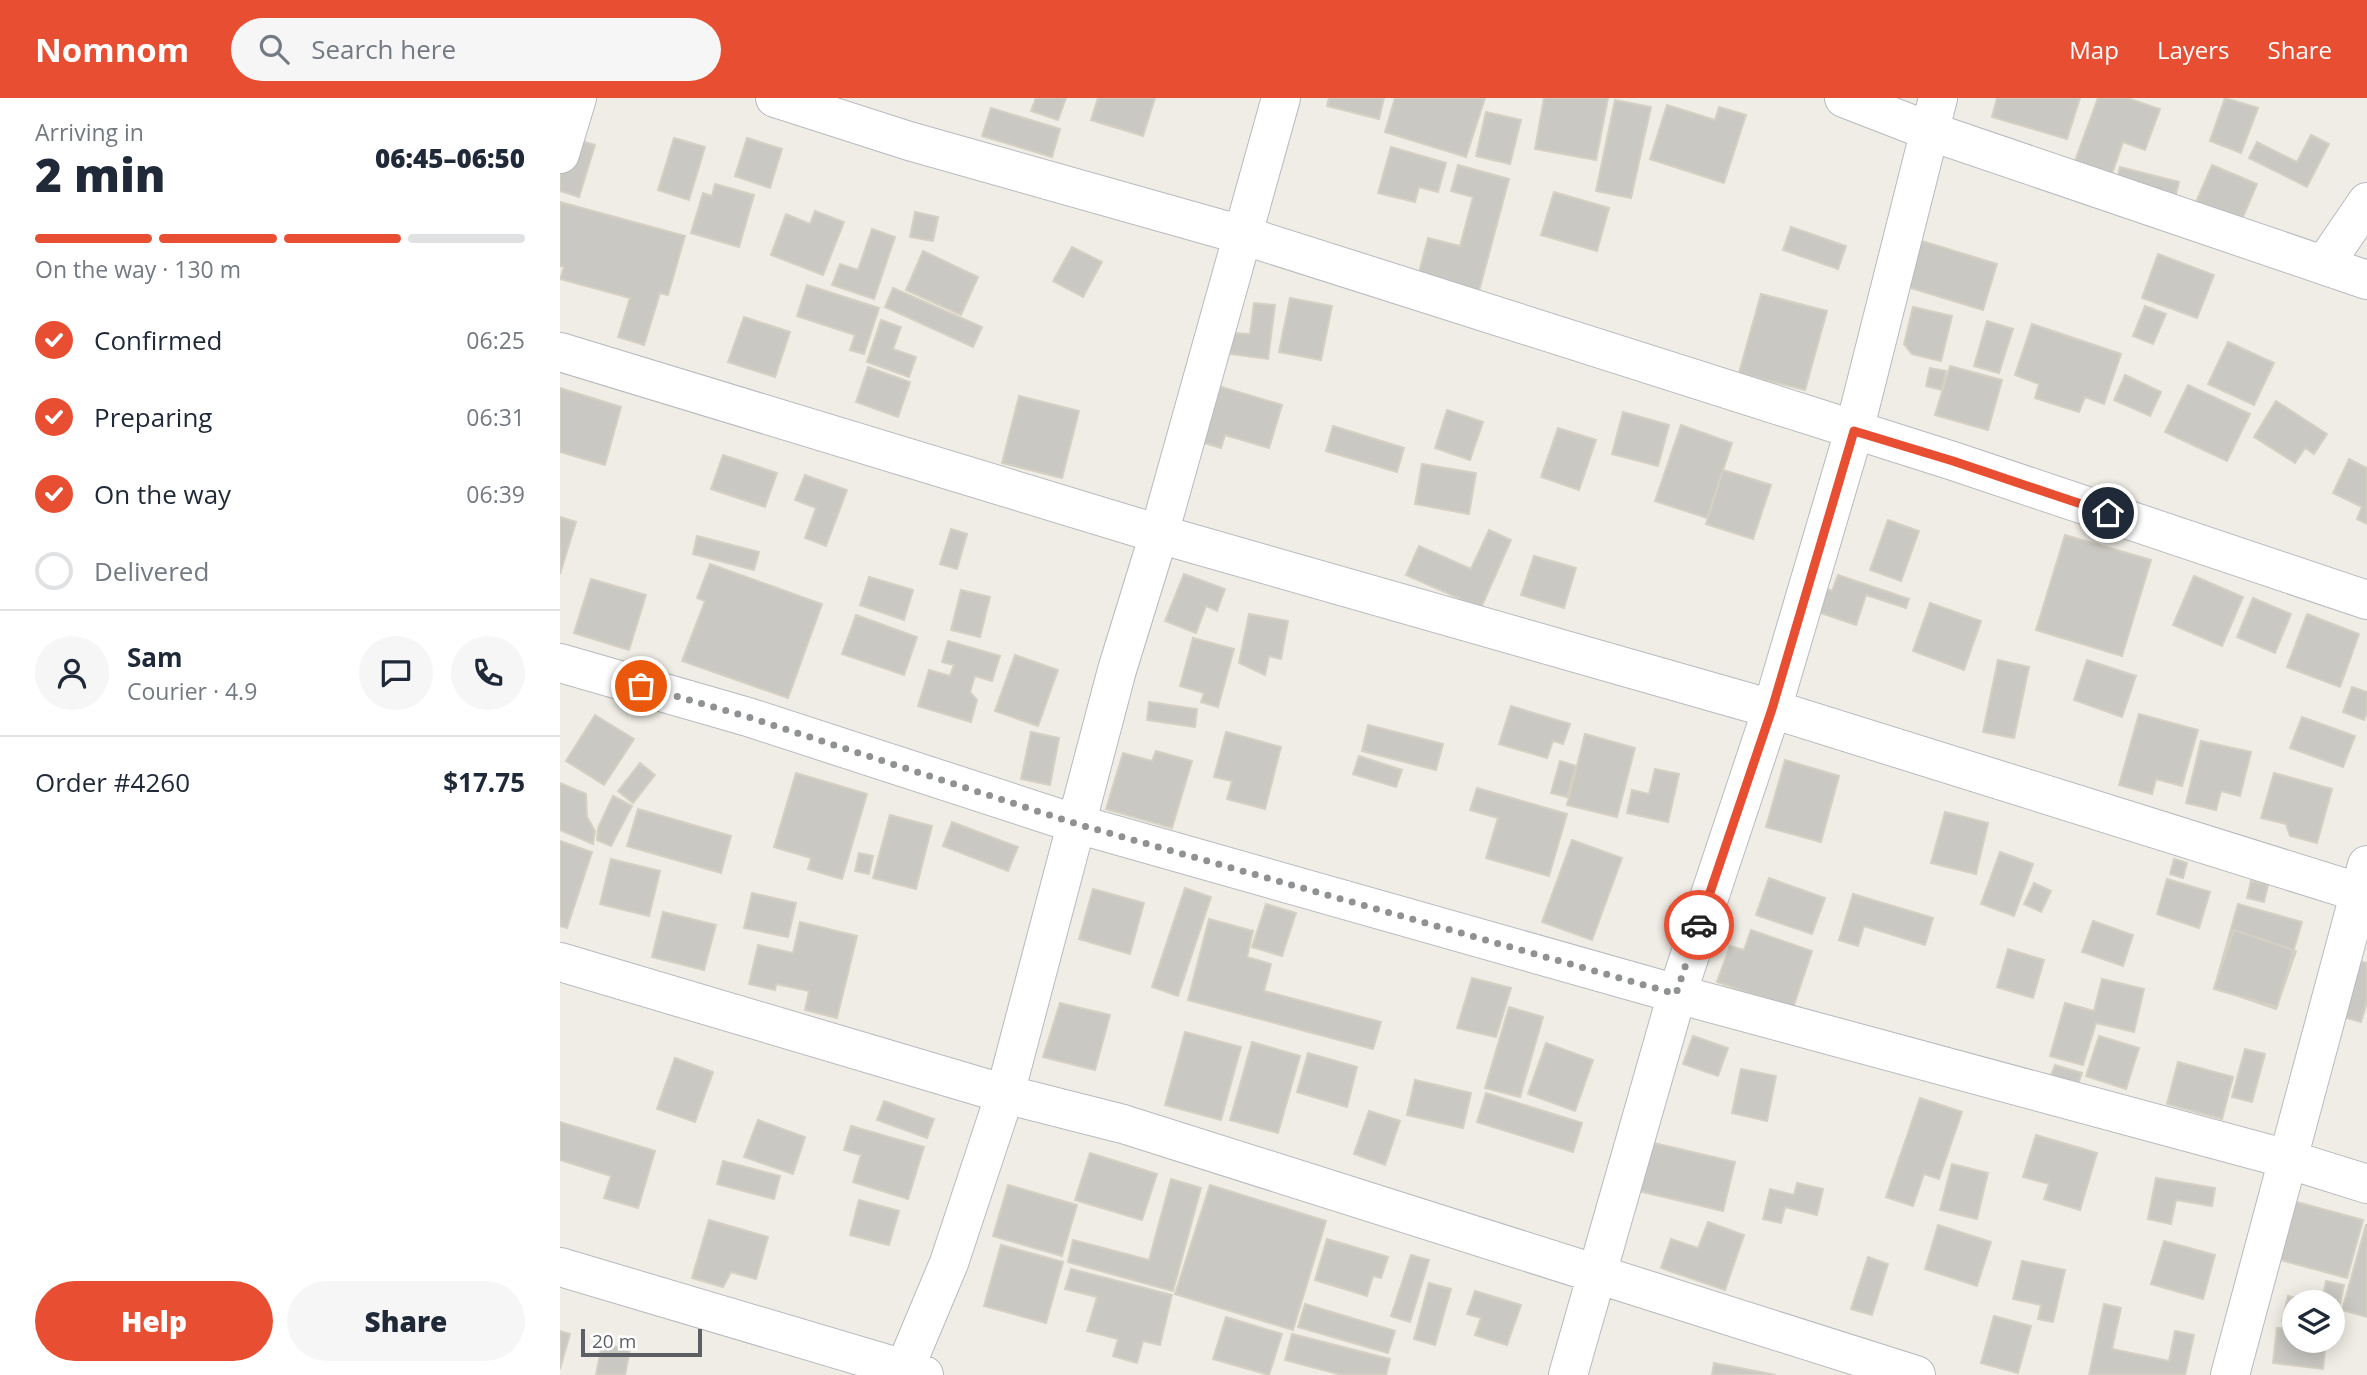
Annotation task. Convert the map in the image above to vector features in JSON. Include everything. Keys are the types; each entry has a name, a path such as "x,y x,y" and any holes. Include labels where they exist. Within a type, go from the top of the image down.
{"street":[{"path":"560,154 577,98"},
{"path":"775,98 909,141 1242,235 1953,461 2367,600"},
{"path":"560,1267 910,1373 1005,1094 1117,670 1160,534 1281,98"},
{"path":"1844,98 1934,115 2367,280"},
{"path":"1568,1375 1676,994 1772,709 1854,431 1934,115"},
{"path":"2324,265 2367,202"},
{"path":"560,352 1160,534 1772,709 2364,884 2230,1375"},
{"path":"560,663 748,717 1077,824 1676,994 2287,1159 2367,1184"},
{"path":"560,962 1005,1094 1123,1124 1916,1375"}],"building":[{"path":"1036,98 1066,98 1058,120 1031,111"},
{"path":"1098,98 1155,98 1143,136 1091,120"},
{"path":"1329,98 1384,98 1379,119 1327,106"},
{"path":"1395,98 1485,98 1466,157 1385,132"},
{"path":"1544,98 1608,98 1596,160 1535,149"},
{"path":"1997,98 2080,98 2067,139 1992,117"},
{"path":"2098,98 2127,98 2160,109 2145,150 2123,142 2112,174 2075,161"},
{"path":"2225,98 2258,108 2241,153 2210,141"},
{"path":"1615,100 1651,107 1631,198 1596,191"},
{"path":"1667,105 1715,120 1719,107 1746,115 1724,183 1650,159"},
{"path":"991,108 1060,129 1052,157 982,136"},
{"path":"1486,112 1521,120 1510,164 1476,156"},
{"path":"2311,135 2329,144 2307,187 2249,158 2257,142 2297,162"},
{"path":"571,138 595,145 579,197 560,191 560,173"},
{"path":"674,138 705,147 689,200 658,190"},
{"path":"747,138 782,149 770,188 735,176"},
{"path":"1391,147 1446,163 1438,192 1419,187 1415,202 1378,193"},
{"path":"1458,165 1509,179 1479,291 1418,276 1428,238 1460,246 1473,197 1451,191"},
{"path":"2212,165 2257,184 2241,222 2196,202"},
{"path":"2120,167 2179,182 2173,206 2114,192"},
{"path":"715,184 754,195 739,247 691,233 703,193 712,196"},
{"path":"1554,192 1609,208 1597,251 1541,235"},
{"path":"560,202 685,236 668,295 660,293 644,345 618,337 630,298 560,279 564,267 560,266"},
{"path":"815,211 844,222 823,275 771,255 786,214 810,224"},
{"path":"915,212 938,217 933,241 910,237"},
{"path":"1791,227 1846,246 1838,269 1783,250"},
{"path":"872,229 895,237 874,299 832,285 840,264 858,270"},
{"path":"1912,238 1997,264 1983,310 1898,284"},
{"path":"1072,247 1102,262 1083,297 1053,281"},
{"path":"923,251 978,277 961,315 906,290"},
{"path":"2158,254 2214,275 2197,318 2142,298"},
{"path":"807,285 879,308 864,354 850,350 855,335 797,316"},
{"path":"893,288 982,327 973,347 885,307"},
{"path":"1761,294 1827,311 1805,390 1739,373"},
{"path":"1290,298 1332,306 1321,360 1279,352"},
{"path":"1254,303 1275,305 1268,359 1230,354 1232,333 1250,334"},
{"path":"2145,306 2166,314 2153,344 2133,336"},
{"path":"1913,307 1952,316 1941,361 1912,354 1904,344"},
{"path":"744,317 790,332 775,377 728,362"},
{"path":"881,320 901,327 893,349 916,357 909,377 867,362"},
{"path":"1987,321 2013,329 1999,373 1974,366"},
{"path":"2032,324 2121,354 2104,404 2085,397 2079,412 2035,398 2039,384 2015,375"},
{"path":"2228,342 2274,363 2254,405 2208,384"},
{"path":"1950,366 2002,380 1988,430 1935,415"},
{"path":"868,367 910,382 898,417 856,402"},
{"path":"1930,368 1946,371 1942,390 1926,386"},
{"path":"2125,375 2161,392 2150,416 2114,400"},
{"path":"1215,385 1282,405 1269,448 1225,435 1221,448 1198,441"},
{"path":"2188,385 2250,414 2227,461 2165,432"},
{"path":"560,388 621,407 605,465 560,452"},
{"path":"1019,396 1079,411 1062,478 1002,463"},
{"path":"2276,401 2327,434 2314,454 2305,448 2295,463 2254,437"},
{"path":"1447,410 1483,422 1470,460 1435,448"},
{"path":"1623,412 1669,425 1658,466 1612,454"},
{"path":"1681,425 1732,443 1707,518 1655,501"},
{"path":"1333,426 1404,448 1397,472 1326,451"},
{"path":"1558,428 1596,440 1579,490 1541,477"},
{"path":"723,455 777,473 765,507 711,489"},
{"path":"2349,459 2367,468 2367,524 2357,519 2362,507 2333,493"},
{"path":"1422,464 1476,473 1469,514 1415,504"},
{"path":"1723,470 1771,485 1753,539 1706,524"},
{"path":"805,475 847,490 826,546 805,538 816,508 795,500"},
{"path":"560,517 576,522 560,574"},
{"path":"1888,520 1919,531 1901,581 1870,570"},
{"path":"951,529 967,534 957,569 940,564"},
{"path":"1489,530 1511,540 1481,608 1406,575 1419,546 1471,569"},
{"path":"2065,535 2151,560 2122,656 2036,630"},
{"path":"697,536 759,552 754,570 693,554"},
{"path":"1534,556 1576,568 1564,608 1521,595"},
{"path":"710,564 822,604 788,698 682,661 705,601 697,598"},
{"path":"1184,574 1225,589 1217,611 1206,606 1196,633 1165,621"},
{"path":"1838,575 1909,599 1906,608 1866,595 1856,625 1812,610 1820,586 1832,591"},
{"path":"2194,576 2243,597 2222,646 2173,625"},
{"path":"869,577 913,590 904,620 860,605"},
{"path":"591,579 646,595 629,650 574,633"},
{"path":"961,590 990,597 980,637 951,630"},
{"path":"2253,598 2291,614 2275,653 2237,637"},
{"path":"1930,603 1981,621 1964,670 1913,651"},
{"path":"1249,614 1288,621 1281,659 1269,656 1265,675 1239,663"},
{"path":"2307,614 2359,634 2340,687 2287,667"},
{"path":"856,615 917,637 904,675 842,654"},
{"path":"1193,638 1234,649 1218,707 1201,702 1204,693 1180,686"},
{"path":"948,641 1000,656 992,681 975,676 970,692 977,700 971,722 918,706 929,670 950,676 954,665 942,662"},
{"path":"1015,655 1058,670 1038,726 995,711"},
{"path":"1998,660 2029,667 2014,738 1983,732"},
{"path":"2087,660 2136,676 2122,717 2074,700"},
{"path":"2352,687 2367,692 2367,713 2364,720 2343,712"},
{"path":"1149,702 1197,709 1195,727 1147,720"},
{"path":"1511,706 1570,724 1563,744 1553,741 1547,758 1499,744"},
{"path":"2139,714 2198,730 2182,786 2156,779 2152,794 2119,785"},
{"path":"595,715 634,739 604,785 566,761"},
{"path":"2302,717 2355,736 2343,767 2290,748"},
{"path":"1368,725 1443,744 1436,770 1362,751"},
{"path":"1031,732 1059,738 1050,785 1021,779"},
{"path":"1226,732 1281,747 1265,809 1227,799 1232,781 1214,777"},
{"path":"1585,734 1635,748 1617,817 1567,805"},
{"path":"2201,741 2251,752 2240,796 2221,791 2216,810 2186,803"},
{"path":"1156,751 1192,761 1172,828 1106,809 1123,753 1152,761"},
{"path":"1359,756 1402,770 1396,787 1353,774"},
{"path":"1785,760 1839,776 1821,842 1766,827"},
{"path":"1560,761 1576,766 1567,797 1551,793"},
{"path":"640,763 655,775 633,803 618,791"},
{"path":"1655,769 1679,774 1668,822 1627,813 1632,790 1649,794"},
{"path":"796,773 867,794 842,879 808,869 811,858 774,847"},
{"path":"2274,773 2332,789 2317,843 2290,836 2286,824 2261,818"},
{"path":"560,783 586,794 587,817 595,831 593,844 560,830"},
{"path":"1477,788 1567,814 1549,876 1486,858 1498,818 1470,810"},
{"path":"613,796 632,806 611,846 597,840 598,828"},
{"path":"638,809 731,836 721,873 627,846"},
{"path":"1945,812 1988,823 1976,874 1931,863"},
{"path":"890,815 932,826 916,889 873,878"},
{"path":"952,822 1018,847 1008,871 943,846"},
{"path":"1572,840 1622,858 1592,940 1542,922"},
{"path":"560,841 592,852 567,928 560,926"},
{"path":"2000,852 2033,864 2014,916 1981,904"},
{"path":"859,853 873,856 869,874 855,871"},
{"path":"611,859 660,871 649,916 600,904"},
{"path":"2174,859 2187,863 2183,878 2170,874"},
{"path":"1769,878 1825,898 1812,934 1756,915"},
{"path":"2167,879 2210,892 2199,928 2157,914"},
{"path":"2251,881 2268,885 2264,902 2247,898"},
{"path":"2034,883 2051,891 2041,912 2024,904"},
{"path":"1185,888 1211,897 1178,996 1152,987"},
{"path":"1093,889 1144,903 1130,954 1079,939"},
{"path":"752,893 796,903 788,937 744,928"},
{"path":"1853,894 1933,918 1925,945 1864,926 1858,946 1839,940"},
{"path":"1266,904 1296,913 1282,956 1252,947"},
{"path":"2238,904 2302,922 2277,1007 2214,989"},
{"path":"663,912 716,925 704,970 652,957"},
{"path":"1209,919 1253,931 1247,957 1271,964 1264,991 1381,1022 1373,1049 1188,1000"},
{"path":"2093,921 2133,935 2123,966 2082,952"},
{"path":"800,922 857,936 837,1018 805,1010 809,991 776,984 775,990 749,984 758,945 793,953"},
{"path":"1751,930 1812,951 1793,1008 1717,982 1730,946 1744,950"},
{"path":"2234,930 2296,951 2276,1009 2214,988"},
{"path":"2008,949 2044,960 2033,998 1997,987"},
{"path":"2352,959 2367,963 2367,1002 2361,1022 2336,1015"},
{"path":"1472,978 1511,988 1496,1037 1457,1028"},
{"path":"2102,979 2144,989 2134,1032 2096,1023 2083,1065 2050,1056 2065,1003 2094,1011"},
{"path":"1060,1003 1110,1015 1095,1070 1043,1057"},
{"path":"1509,1007 1543,1017 1520,1097 1485,1088"},
{"path":"1185,1032 1241,1047 1221,1120 1165,1105"},
{"path":"1693,1036 1728,1048 1718,1076 1683,1064"},
{"path":"2099,1036 2139,1048 2126,1089 2086,1076"},
{"path":"1252,1042 1300,1056 1278,1133 1230,1120"},
{"path":"1546,1043 1593,1060 1575,1111 1528,1094"},
{"path":"2245,1049 2265,1054 2252,1102 2232,1097"},
{"path":"1308,1053 1357,1067 1347,1107 1297,1092"},
{"path":"675,1058 713,1072 695,1122 657,1109"},
{"path":"2178,1062 2233,1077 2222,1119 2167,1104"},
{"path":"2055,1065 2082,1073 2077,1087 2050,1078"},
{"path":"1741,1069 1776,1076 1767,1121 1732,1113"},
{"path":"1415,1080 1471,1093 1463,1128 1407,1115"},
{"path":"1486,1093 1582,1123 1573,1152 1477,1122"},
{"path":"1920,1098 1962,1112 1939,1179 1924,1174 1913,1206 1886,1197"},
{"path":"884,1101 934,1119 927,1138 877,1120"},
{"path":"1369,1111 1400,1121 1385,1165 1354,1154"},
{"path":"758,1120 805,1137 793,1174 744,1157"},
{"path":"560,1122 655,1151 638,1208 604,1198 611,1176 560,1160"},
{"path":"851,1126 924,1147 908,1199 853,1182 861,1155 844,1150"},
{"path":"2036,1135 2097,1153 2080,1210 2044,1199 2049,1184 2023,1177"},
{"path":"1641,1140 1735,1162 1723,1211 1630,1189"},
{"path":"1090,1153 1157,1174 1142,1220 1075,1200"},
{"path":"723,1161 780,1176 774,1199 717,1184"},
{"path":"1952,1164 1988,1173 1977,1219 1940,1210"},
{"path":"2156,1178 2215,1188 2212,1206 2176,1200 2171,1224 2148,1219"},
{"path":"1171,1179 1201,1188 1173,1291 1068,1262 1073,1240 1149,1260"},
{"path":"1797,1183 1823,1189 1817,1215 1785,1207 1781,1223 1763,1219 1770,1189 1794,1195"},
{"path":"1008,1185 1077,1205 1062,1256 993,1236"},
{"path":"1210,1185 1326,1221 1293,1330 1175,1294"},
{"path":"859,1200 899,1211 889,1245 850,1235"},
{"path":"2293,1201 2363,1220 2347,1278 2277,1259"},
{"path":"709,1220 768,1237 756,1279 731,1272 723,1287 692,1278"},
{"path":"1708,1222 1744,1235 1725,1290 1661,1268 1671,1239 1698,1248"},
{"path":"1938,1225 1991,1242 1977,1286 1925,1269"},
{"path":"2367,1225 2367,1317 2345,1311 2345,1299"},
{"path":"1327,1239 1388,1257 1381,1278 1373,1276 1367,1296 1315,1280"},
{"path":"2164,1241 2215,1255 2203,1299 2151,1284"},
{"path":"1001,1245 1063,1262 1046,1323 984,1306"},
{"path":"1411,1255 1429,1260 1410,1322 1391,1316"},
{"path":"1868,1257 1888,1264 1872,1315 1851,1309"},
{"path":"2022,1261 2065,1270 2053,1322 2038,1319 2041,1305 2013,1299"},
{"path":"1071,1269 1172,1295 1160,1345 1143,1341 1137,1363 1113,1356 1118,1339 1087,1331 1097,1297 1065,1289"},
{"path":"2326,1281 2344,1285 2343,1290 2324,1290"},
{"path":"1429,1283 1451,1289 1435,1345 1414,1339"},
{"path":"1475,1291 1521,1305 1507,1345 1475,1335 1481,1318 1467,1314"},
{"path":"1305,1304 1395,1331 1388,1353 1298,1327"},
{"path":"2104,1304 2121,1308 2112,1349 2169,1361 2175,1331 2194,1335 2185,1375 2089,1375"},
{"path":"1994,1316 2031,1326 2018,1373 1981,1363"},
{"path":"1226,1317 1282,1334 1269,1375 1213,1359"},
{"path":"2277,1328 2282,1328 2282,1353 2325,1353 2323,1369 2273,1363"},
{"path":"560,1331 570,1334 560,1369"},
{"path":"1292,1334 1390,1359 1386,1375 1342,1375 1285,1360"},
{"path":"602,1344 630,1349 625,1375 596,1375"},
{"path":"1714,1363 1776,1375 1712,1375"}],"way so far":[{"path":"641,686 748,717 1077,824 1676,994 1699,925"}],"route":[{"path":"1699,925 1772,709 1854,431 2108,513"}]}
